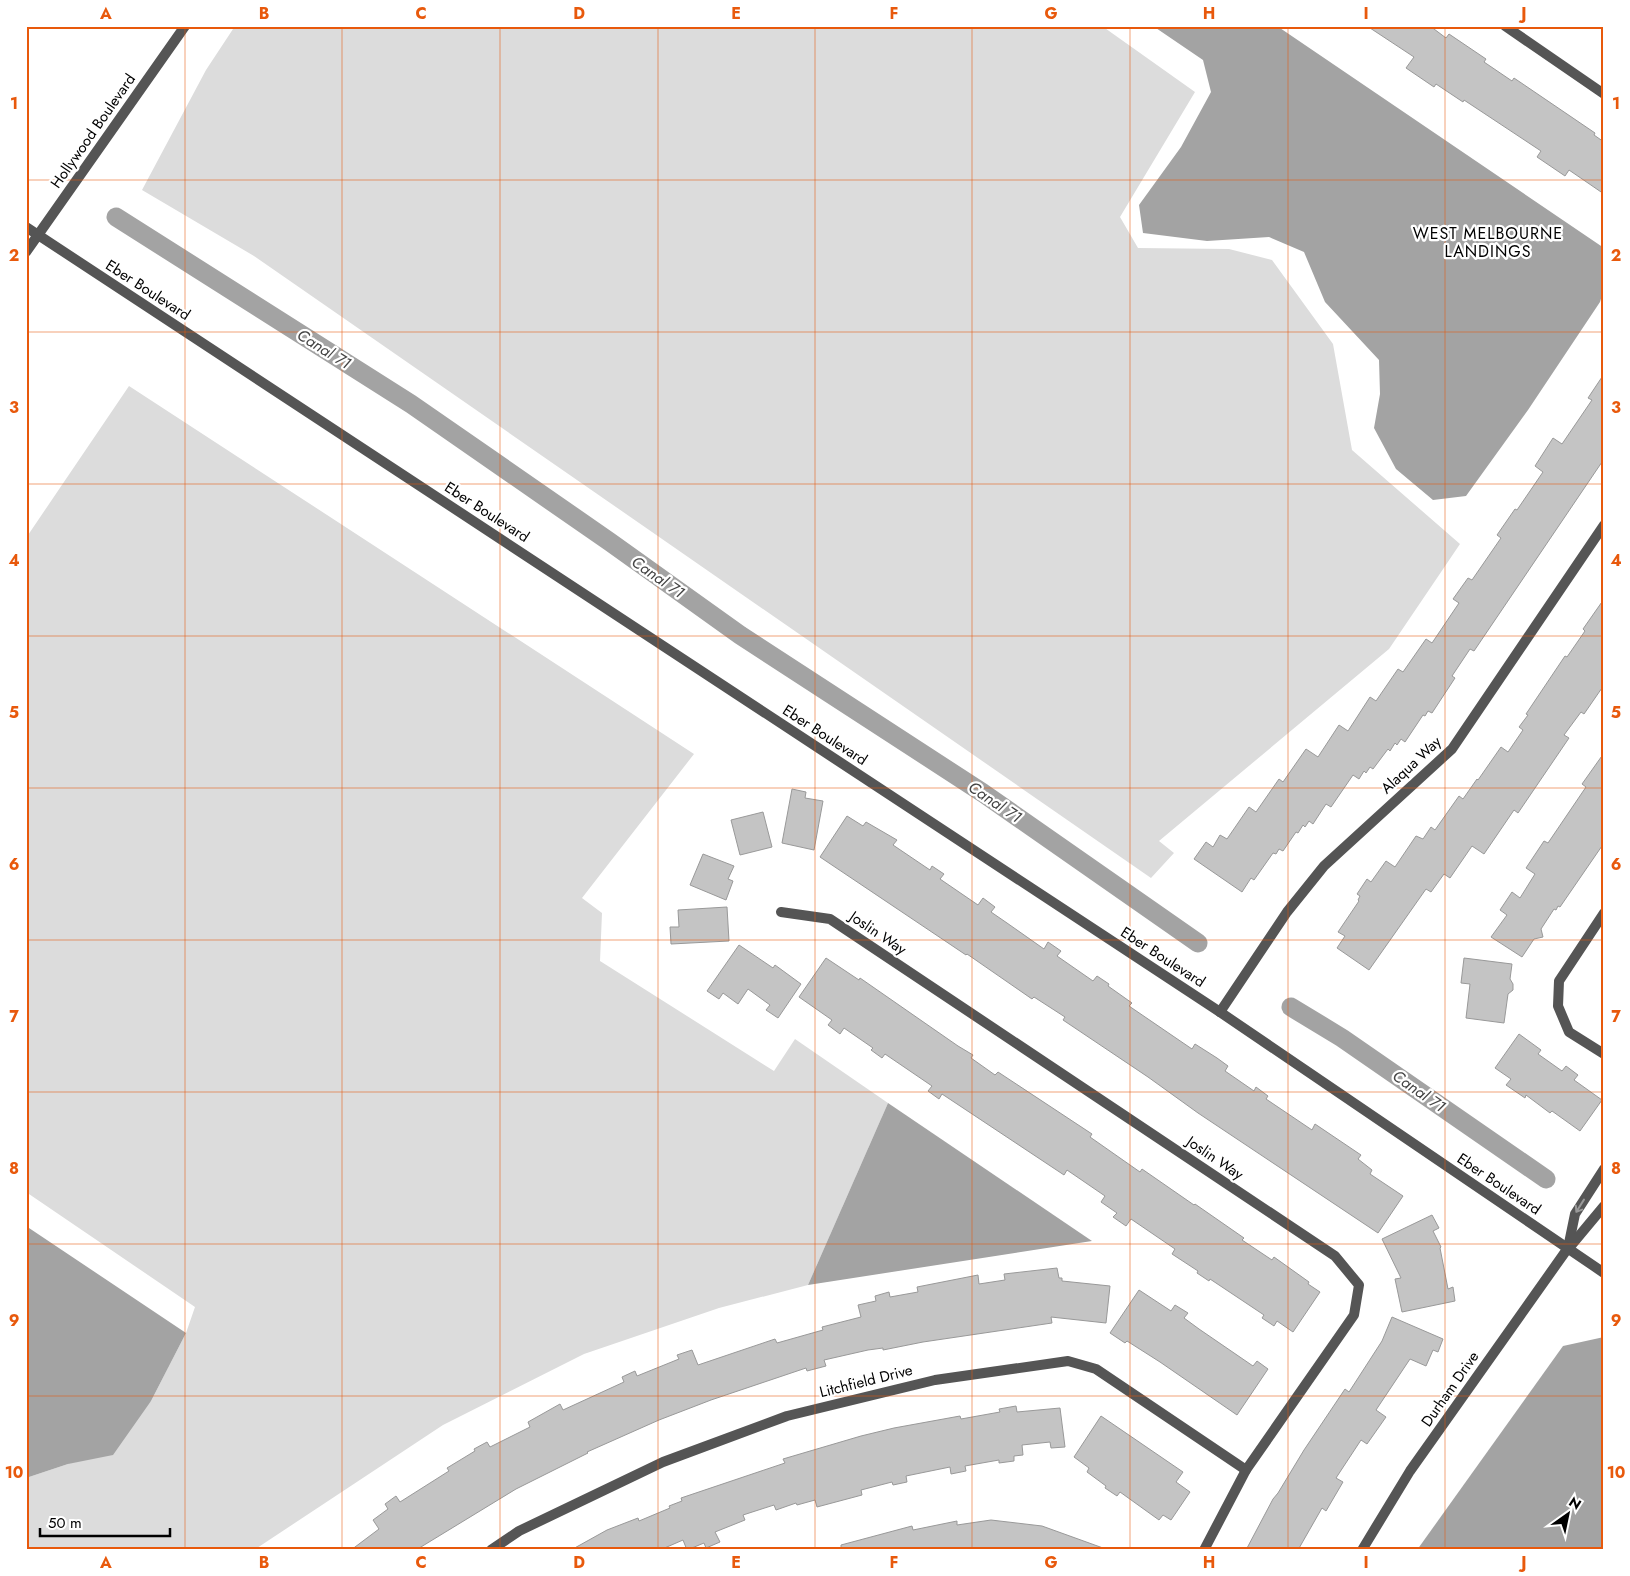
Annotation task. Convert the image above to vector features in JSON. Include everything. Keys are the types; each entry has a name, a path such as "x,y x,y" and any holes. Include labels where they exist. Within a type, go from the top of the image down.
{"street":[{"name":"Hollywood Boulevard","path":"26,252 185,26"},
{"path":"1505,26 1604,94"},
{"name":"Eber Boulevard","path":"26,227 1220,1012 1604,1273"},
{"name":"Alaqua Way","path":"1220,1012 1287,912 1324,866 1452,749 1604,525"},
{"name":"Joslin Way","path":"781,912 830,919 1335,1256 1359,1285 1354,1315 1246,1470 1204,1550"},
{"path":"1604,913 1558,981 1558,1006 1569,1032 1604,1054"},
{"path":"1568,1248 1575,1214 1604,1169"},
{"name":"Durham Drive","path":"1362,1550 1410,1471 1568,1248 1604,1206"},
{"name":"Litchfield Drive","path":"490,1550 519,1531 663,1462 787,1416 935,1380 1068,1361 1096,1369 1246,1470"}],"shaded area":[{"path":"235,26 1102,26 1195,92 1120,217 1138,248 1229,249 1272,260 1333,344 1352,450 1460,544 1389,649 1159,841 1174,853 1151,878 254,256 142,190 206,70"},
{"path":"1153,26 1277,26 1604,248 1604,289 1600,302 1528,410 1466,496 1433,500 1396,469 1374,428 1380,394 1379,360 1325,302 1304,252 1269,237 1207,241 1143,233 1139,205 1181,147 1211,92 1203,60"},
{"path":"129,386 694,754 582,898 602,913 600,961 774,1071 795,1039 888,1103 808,1285 719,1308 584,1354 443,1425 254,1550 26,1550 26,1478 68,1464 151,1401 186,1333 195,1307 26,1192 26,538"},
{"path":"888,1103 1092,1241 808,1285"},
{"path":"26,1226 186,1333 151,1401 113,1455 68,1464 26,1478"},
{"path":"1604,1337 1604,1550 1417,1550 1563,1346"}],"building":[{"path":"1367,26 1430,26 1446,38 1449,34 1486,59 1484,62 1512,81 1514,78 1595,133 1594,135 1604,142 1604,194 1569,170 1565,176 1537,157 1541,151 1464,100 1463,102 1436,84 1434,87 1406,68 1414,57"},
{"path":"1604,374 1604,459 1474,651 1470,649 1452,676 1455,678 1432,713 1428,711 1425,716 1423,715 1405,742 1401,739 1397,745 1395,743 1373,769 1370,767 1366,773 1364,771 1359,779 1353,775 1331,807 1326,804 1313,824 1309,821 1305,827 1303,825 1283,851 1279,849 1276,854 1273,853 1254,880 1251,878 1242,892 1194,859 1206,842 1213,847 1220,835 1227,839 1249,807 1256,812 1279,779 1283,782 1306,749 1318,757 1339,725 1348,731 1370,697 1376,701 1398,669 1403,672 1426,639 1432,643 1459,603 1453,599 1468,578 1472,580 1501,538 1497,535 1543,472 1535,466 1553,438 1562,444 1592,400 1588,398"},
{"path":"1604,599 1604,685 1584,714 1581,712 1564,735 1569,738 1518,813 1514,810 1484,854 1472,846 1450,878 1444,874 1431,892 1426,889 1369,970 1337,948 1345,936 1338,932 1359,901 1360,896 1357,894 1367,879 1371,882 1386,861 1395,867 1416,836 1423,839 1431,827 1435,830 1459,796 1463,799 1501,747 1508,752 1523,730 1519,727 1528,715 1526,714 1565,656 1567,657 1585,631 1583,629"},
{"path":"1604,753 1604,843 1560,907 1558,906 1556,910 1554,909 1541,929 1543,937 1534,939 1522,957 1491,937 1507,915 1500,910 1512,892 1520,898 1535,874 1526,868 1544,841 1548,843 1586,787 1582,784"},
{"path":"792,789 806,792 805,798 823,801 814,850 782,843"},
{"path":"763,812 772,847 740,855 731,820"},
{"path":"847,816 863,826 866,822 897,840 893,845 930,870 932,866 944,874 940,879 978,905 983,898 995,907 991,912 1044,949 1048,942 1061,951 1057,956 1093,981 1097,976 1109,984 1108,986 1132,1003 1129,1006 1192,1049 1195,1044 1228,1066 1225,1071 1254,1091 1256,1087 1268,1096 1266,1099 1312,1130 1315,1124 1361,1155 1358,1159 1372,1170 1370,1174 1403,1196 1378,1233 1063,1020 1065,1017 1034,997 1032,999 820,857"},
{"path":"703,854 734,866 728,879 733,881 726,900 690,885"},
{"path":"727,907 729,941 671,944 670,927 679,927 678,910"},
{"path":"739,945 773,968 775,965 801,984 778,1018 766,1010 770,1005 748,989 738,1004 723,993 719,999 707,991"},
{"path":"826,958 859,980 860,978 973,1055 971,1058 995,1075 998,1072 1092,1134 1090,1137 1140,1172 1142,1169 1244,1238 1242,1240 1272,1260 1274,1257 1309,1282 1308,1284 1320,1292 1293,1332 1277,1321 1274,1326 1262,1318 1264,1315 1210,1279 1209,1281 1197,1273 1198,1271 1172,1254 1175,1249 1131,1219 1126,1226 1113,1217 1117,1213 1101,1202 1105,1196 1067,1170 1064,1175 942,1094 939,1099 928,1091 932,1086 885,1054 882,1058 871,1050 873,1048 844,1028 840,1034 828,1025 832,1020 799,997"},
{"path":"1464,958 1512,964 1510,979 1513,984 1513,990 1508,994 1504,1023 1466,1018 1470,984 1461,983"},
{"path":"1519,1034 1541,1050 1538,1054 1562,1071 1566,1066 1578,1075 1574,1080 1602,1100 1580,1131 1552,1111 1550,1113 1526,1095 1525,1098 1506,1085 1511,1079 1495,1068"},
{"path":"1432,1215 1439,1228 1433,1231 1441,1247 1448,1289 1453,1287 1455,1301 1402,1312 1395,1279 1401,1278 1382,1239"},
{"path":"1057,1268 1059,1278 1062,1278 1062,1281 1110,1286 1106,1323 1051,1317 1052,1323 923,1342 883,1350 883,1348 868,1350 824,1360 826,1366 807,1371 806,1368 711,1400 659,1420 587,1452 516,1489 416,1550 351,1550 379,1529 373,1520 388,1509 385,1504 396,1496 400,1502 449,1471 447,1468 475,1451 474,1449 487,1442 490,1447 530,1427 528,1422 560,1404 563,1410 624,1382 622,1377 635,1371 637,1376 679,1359 677,1355 692,1350 698,1365 775,1339 777,1343 823,1330 822,1327 861,1317 858,1305 876,1301 875,1296 889,1292 890,1297 918,1292 917,1287 978,1275 979,1284 1005,1280 1004,1274"},
{"path":"1139,1290 1171,1311 1175,1305 1188,1313 1184,1318 1199,1329 1253,1366 1257,1361 1268,1369 1237,1415 1160,1362 1127,1341 1125,1343 1110,1333"},
{"path":"1392,1317 1443,1339 1438,1352 1433,1350 1426,1366 1410,1359 1376,1410 1386,1417 1367,1444 1361,1440 1336,1478 1343,1482 1326,1511 1322,1508 1298,1550 1246,1550 1273,1499 1304,1450 1345,1389 1349,1392 1382,1341"},
{"path":"1016,1406 1017,1412 1060,1408 1065,1447 1051,1448 1050,1442 1022,1445 1023,1455 1014,1456 1014,1461 999,1463 999,1460 965,1466 966,1471 951,1474 950,1467 906,1476 907,1482 893,1485 892,1482 861,1490 862,1495 817,1507 815,1500 797,1505 796,1503 776,1510 774,1505 743,1515 745,1520 715,1532 720,1542 706,1548 704,1543 687,1550 683,1540 660,1550 571,1550 607,1530 638,1518 639,1521 670,1508 669,1506 682,1501 681,1498 785,1463 783,1459 894,1428 960,1416 961,1419 1000,1412 999,1409"},
{"path":"1101,1416 1183,1472 1176,1482 1190,1492 1171,1520 1163,1515 1159,1520 1120,1492 1117,1496 1087,1472 1089,1468 1074,1457"},
{"path":"991,1520 1042,1526 1103,1548 1102,1550 841,1550 841,1545 912,1526 913,1530 957,1521 957,1525"}],"waterway":[{"name":"Canal 71","path":"116,217 411,404 740,635 983,793 1198,943"},
{"name":"Canal 71","path":"1291,1007 1342,1038 1546,1179"}],"district":[{"name":"WEST MELBOURNE LANDINGS","path":"1488,242"}]}
